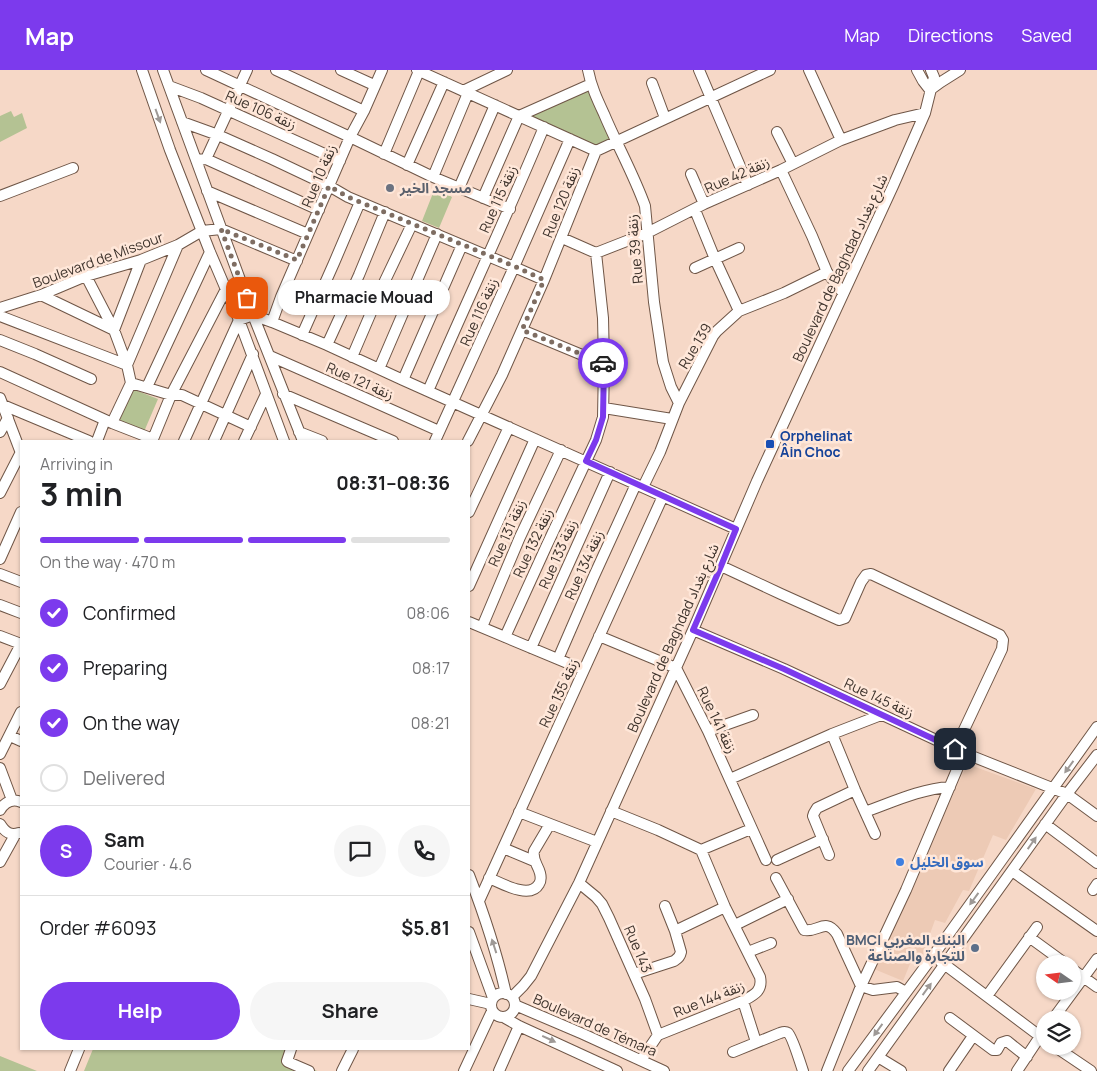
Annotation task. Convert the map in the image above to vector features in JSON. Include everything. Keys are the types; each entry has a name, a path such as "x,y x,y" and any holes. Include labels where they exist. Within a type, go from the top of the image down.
{"street":[{"path":"142,70 170,150 252,354 280,438"},
{"path":"163,70 182,122 201,160 207,191 283,394 301,436 318,440"},
{"path":"206,70 407,165 510,208"},
{"path":"201,160 218,135 247,70"},
{"path":"276,70 364,111"},
{"path":"341,70 374,85"},
{"name":"Rue 10 زنقة","path":"272,322 350,137 382,70"},
{"path":"384,154 418,70 596,151 711,97 751,74 770,70"},
{"path":"434,177 466,92 507,70"},
{"name":"Rue 39 زنقة","path":"588,70 591,84 645,206 654,302 663,362 671,387 679,403"},
{"path":"699,70 748,186"},
{"path":"809,70 841,140"},
{"path":"918,70 930,90 960,70"},
{"name":"Boulevard de Baghdad شارع بغداد","path":"511,999 531,976 579,883 693,630 736,529 925,113 934,77 931,70"},
{"path":"407,165 444,82"},
{"path":"652,83 665,118"},
{"path":"483,198 519,116 591,84"},
{"name":"Rue 106 زنقة","path":"169,86 201,98 340,161"},
{"path":"459,188 495,105"},
{"name":"Rue 42 زنقة","path":"596,253 648,233 841,140 896,120 925,113"},
{"path":"182,122 218,135 329,186 348,197 544,280"},
{"name":"Rue 115 زنقة","path":"428,391 544,127"},
{"path":"778,132 793,164"},
{"name":"Rue 116 زنقة","path":"437,436 570,139"},
{"name":"Rue 120 زنقة","path":"468,440 502,375 522,330 562,238 596,151"},
{"path":"201,160 319,210"},
{"path":"0,196 72,168"},
{"path":"781,170 827,272 843,293"},
{"path":"691,174 715,259 739,311"},
{"path":"207,191 308,234"},
{"path":"302,335 360,202"},
{"path":"327,345 385,212"},
{"path":"352,357 412,224"},
{"path":"202,231 221,229 297,260"},
{"name":"Boulevard de Missour","path":"0,308 41,295 86,276 140,260 178,245 202,231"},
{"path":"379,369 437,234"},
{"path":"562,238 596,253"},
{"path":"127,365 178,245"},
{"path":"403,380 462,245"},
{"path":"695,268 739,248"},
{"path":"147,387 210,252"},
{"name":"Rue 132 زنقة","path":"505,637 596,440 603,417 603,318 596,253"},
{"path":"114,330 140,260"},
{"name":"Rue 139","path":"639,486 660,452 679,403 717,330 739,311 784,293 827,272"},
{"path":"86,276 114,330 127,365 131,383 99,440"},
{"path":"0,372 108,422 153,440 171,395 226,289"},
{"path":"41,295 114,330"},
{"path":"184,440 239,320 253,315 327,345 736,529"},
{"path":"0,316 127,365"},
{"path":"522,330 604,364"},
{"path":"0,340 91,379"},
{"path":"214,440 252,354"},
{"name":"Rue 121 زنقة","path":"270,356 345,389 437,436"},
{"path":"131,383 171,395 182,395 251,427"},
{"path":"244,440 266,394"},
{"path":"283,394 390,440"},
{"path":"0,493 20,448 2,401"},
{"path":"2,401 87,440"},
{"path":"604,408 672,420"},
{"path":"0,432 8,418"},
{"path":"470,510 509,427"},
{"path":"470,584 535,439"},
{"name":"Rue 131 زنقة","path":"482,627 520,537 561,450"},
{"name":"Rue 133 زنقة","path":"531,648 610,472"},
{"name":"Rue 134 زنقة","path":"558,658 639,486"},
{"name":"Rue 135 زنقة","path":"479,901 664,496"},
{"path":"0,559 20,514"},
{"path":"721,566 839,620 845,618 861,582 870,574 1000,635 1003,640 1002,649 959,751 950,786 906,890 860,986 827,1071"},
{"path":"0,574 20,581"},
{"path":"0,605 20,613"},
{"path":"470,622 584,670"},
{"name":"Rue 145 زنقة","path":"693,630 784,669 959,751 1054,788 1067,794 1097,816"},
{"path":"0,636 20,644"},
{"path":"600,636 676,668"},
{"path":"0,684 20,646"},
{"name":"Rue 141 زنقة","path":"676,668 708,731 766,860"},
{"path":"0,754 20,714"},
{"path":"730,779 881,714"},
{"path":"708,731 753,715"},
{"path":"848,1071 1097,728"},
{"path":"832,734 875,834"},
{"path":"10,736 20,741"},
{"path":"868,1071 1045,824 1097,755"},
{"path":"0,768 17,801 8,801 0,810"},
{"path":"865,812 918,792 950,786"},
{"path":"829,856 813,816 815,810 855,790"},
{"path":"611,811 701,850 751,829"},
{"path":"519,812 597,842"},
{"path":"489,878 518,890 532,891 536,888 541,880 541,874 534,861 533,854 550,824"},
{"path":"1045,824 1097,863"},
{"path":"0,825 6,832 18,834 0,862"},
{"path":"777,860 823,840"},
{"path":"503,848 534,861"},
{"name":"Rue 144 زنقة","path":"658,1034 743,1001 755,995 762,983 725,907 701,850"},
{"path":"1012,871 1097,931"},
{"path":"470,878 511,999 513,1012 505,1018"},
{"path":"776,878 802,928 807,931 825,926 834,929 860,986 873,990 896,987 906,992"},
{"name":"Rue 143","path":"579,883 590,891 602,904 634,974 658,1034"},
{"path":"735,925 788,899"},
{"path":"634,974 679,958 681,952 665,906"},
{"path":"675,931 725,907"},
{"path":"987,996 1037,926"},
{"path":"470,935 497,1016 505,1018 603,1068 617,1071"},
{"path":"1029,937 1054,955"},
{"path":"748,952 771,943"},
{"path":"933,956 1036,1030"},
{"path":"1060,1010 1097,959"},
{"path":"1081,975 1097,987"},
{"path":"464,1071 492,1004 499,994 511,999"},
{"path":"470,999 492,1004"},
{"name":"Boulevard de Témara","path":"511,999 541,1016 664,1071"},
{"path":"743,1001 756,1042"},
{"path":"950,1018 993,1050 997,1050 1001,1043 1006,1041 1027,1057"},
{"path":"499,1071 519,1026"},
{"path":"733,1052 786,1032 803,1071"},
{"path":"641,1060 658,1034"},
{"path":"949,1071 973,1036"},
{"path":"1017,1071 1036,1045"},
{"path":"70,1071 79,1050"},
{"path":"291,1050 287,1061 309,1071"},
{"path":"342,1071 352,1050"},
{"path":"1067,1055 1091,1071"},
{"path":"878,1057 901,1071"}],"shaded area":[{"path":"967,764 1036,789 1006,840 993,835 969,891 963,890 945,923 935,920 922,956 914,954 903,981 874,969"}],"green space":[{"path":"590,88 613,139 595,146 530,116"},
{"path":"11,111 14,117 22,113 27,128 0,142 0,116"},
{"path":"435,188 452,197 439,228 422,221"},
{"path":"130,388 158,399 143,434 115,421"},
{"path":"93,1050 294,1050 292,1058 317,1071 84,1071"},
{"path":"0,1056 37,1071 0,1071"}],"way so far":[{"path":"247,298 221,229 297,260 329,186 348,197 544,280 522,330 603,363"}],"place":[{"name":"مسجد الخير","path":"390,188"},
{"name":"Pharmacie Mouad","path":"247,298"},
{"name":"Orphelinat Âin Choc","path":"770,444"},
{"name":"سوق الخليل","path":"900,862"},
{"name":"BMCI البنك المغربي للتجارة والصناعة","path":"975,948"}],"route":[{"path":"603,363 603,417 596,440 586,461 736,529 693,630 784,669 955,749"}]}
